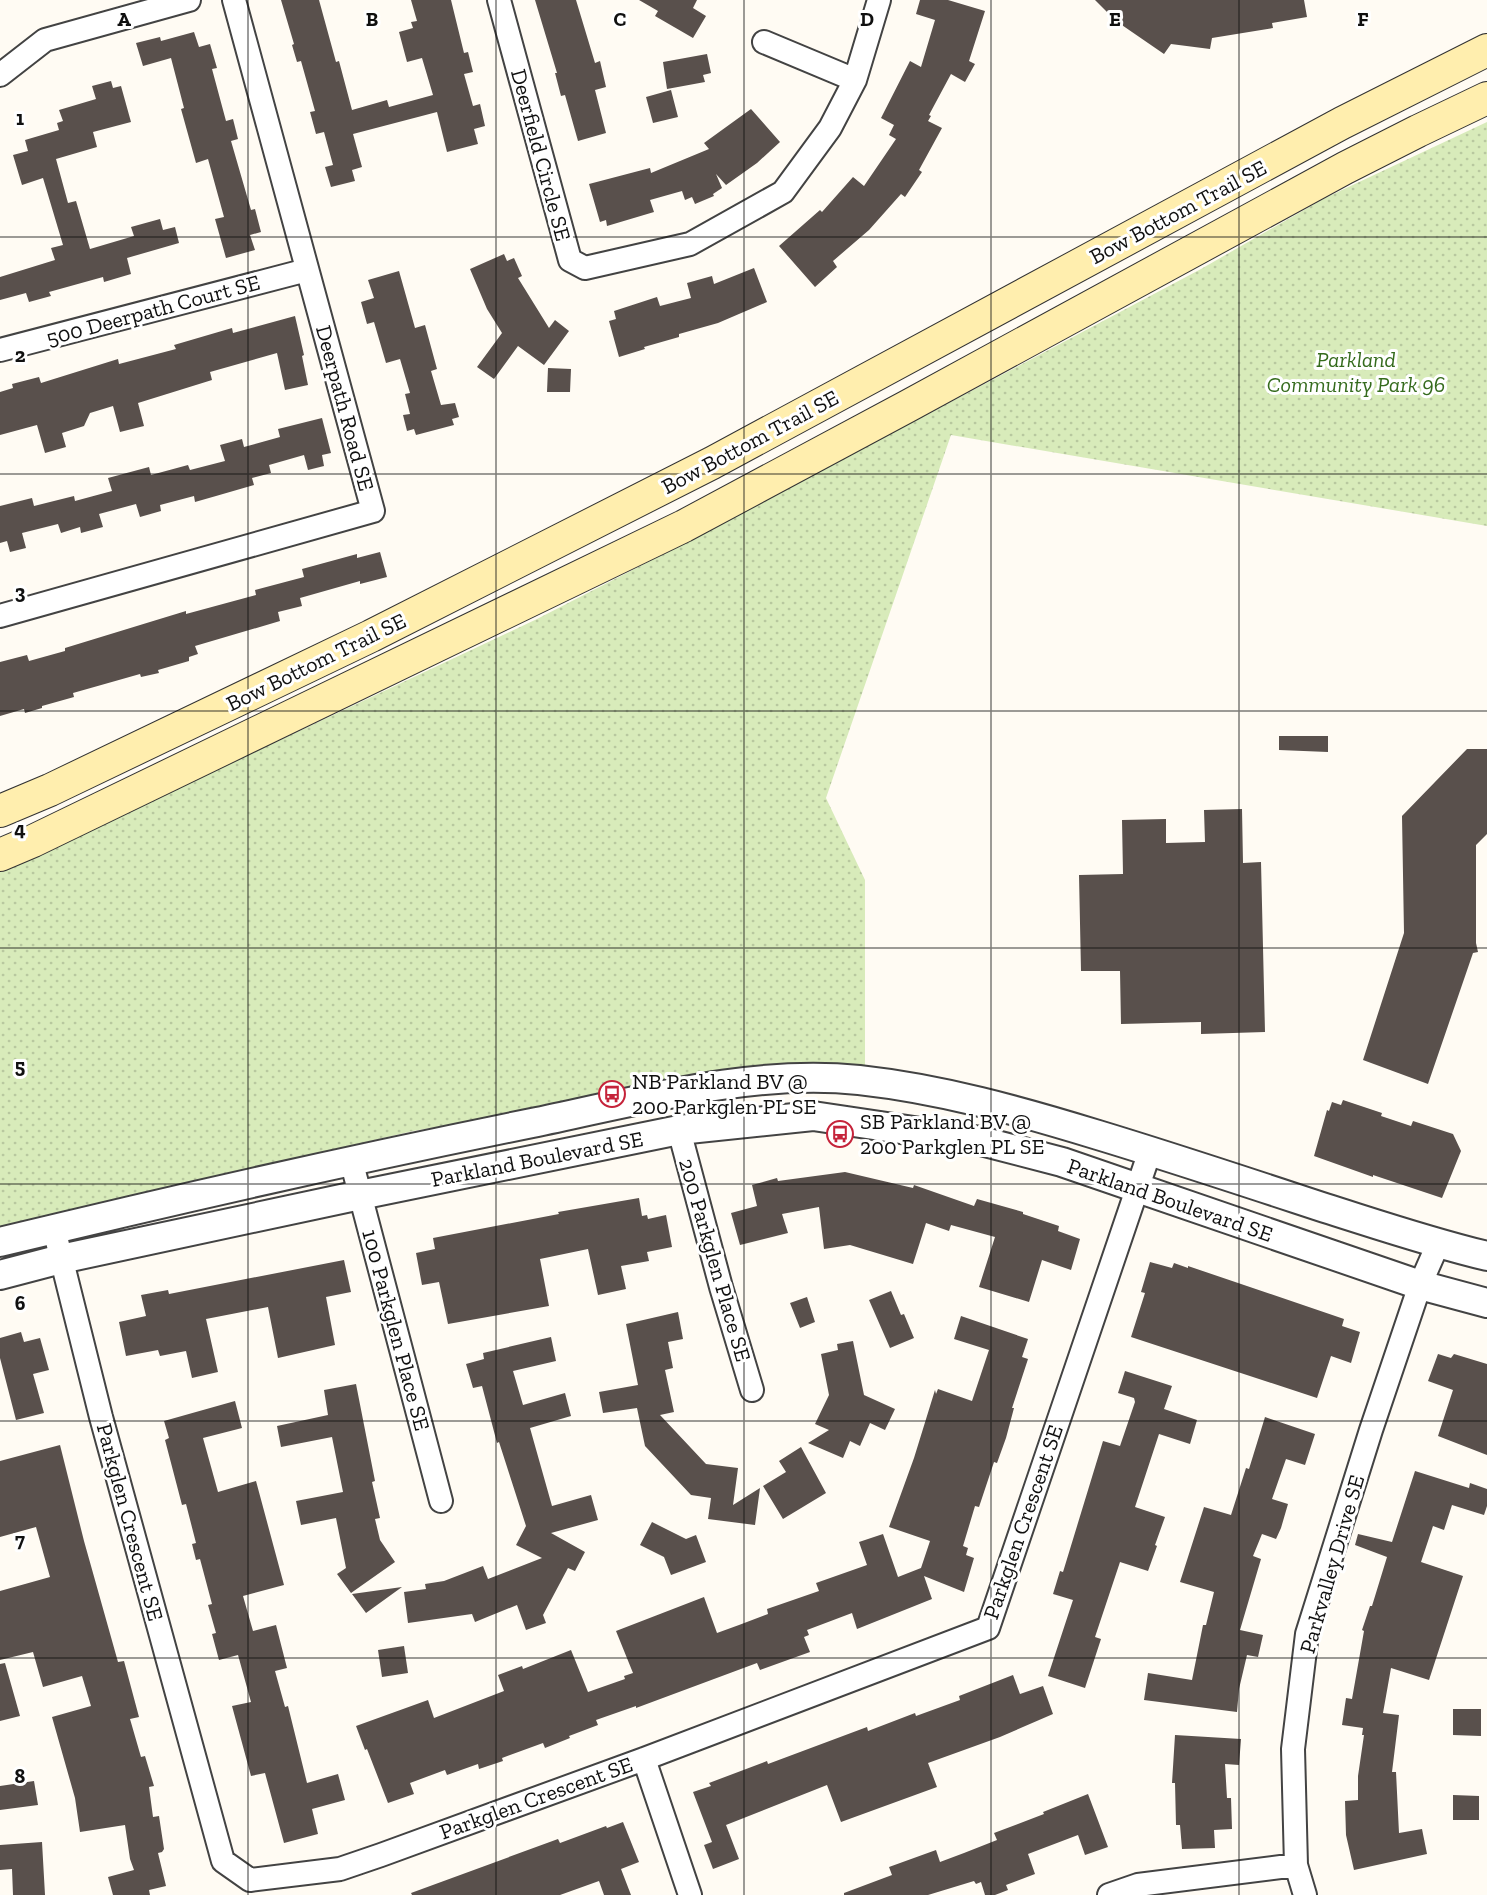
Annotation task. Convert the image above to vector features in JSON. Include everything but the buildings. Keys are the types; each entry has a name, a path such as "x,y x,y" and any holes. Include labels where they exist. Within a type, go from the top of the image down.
{"main road":[{"name":"Bow Bottom Trail SE","path":"0,811 50,790 361,641 702,469 1342,123 1487,50"},
{"name":"Bow Bottom Trail SE","path":"0,855 684,526 1345,168 1418,130 1487,98"}],"street":[{"path":"0,75 45,40 189,0"},
{"name":"Deerpath Road SE","path":"0,616 373,511 234,0"},
{"name":"Deerfield Circle SE","path":"499,0 570,260 585,268 690,244 783,192 830,128 855,80 879,0"},
{"path":"764,42 855,80"},
{"name":"500 Deerpath Court SE","path":"0,351 307,270"},
{"name":"Parkland Boulevard SE","path":"0,1242 351,1160 701,1088 783,1078 856,1080 931,1091 1032,1114 1438,1244 1487,1256"},
{"name":"Parkland Boulevard SE","path":"0,1275 61,1259 360,1195 679,1130 813,1116 981,1141 1062,1162 1420,1285 1487,1303"},
{"name":"200 Parkglen Place SE","path":"679,1130 721,1287 752,1390"},
{"name":"Parkglen Crescent SE","path":"54,1229 101,1417 224,1861 250,1880 340,1869 644,1759 988,1628 1150,1151"},
{"name":"100 Parkglen Place SE","path":"351,1160 441,1501"},
{"name":"Parkvalley Drive SE","path":"1305,1895 1296,1865 1293,1749 1307,1634 1371,1430 1420,1285 1438,1244"},
{"path":"644,1759 690,1895"},
{"path":"1109,1895 1138,1885 1296,1865"}],"green space":[{"name":"Parkland Community Park 96","path":"1487,122 1487,526 951,435 826,798 865,880 865,1070 709,1081 413,1131 0,1228 0,872 537,619 1201,269 1325,198"}],"place":[{"name":"NB Parkland BV @ 200 Parkglen PL SE","path":"612,1094"},
{"name":"SB Parkland BV @ 200 Parkglen PL SE","path":"840,1134"}]}
